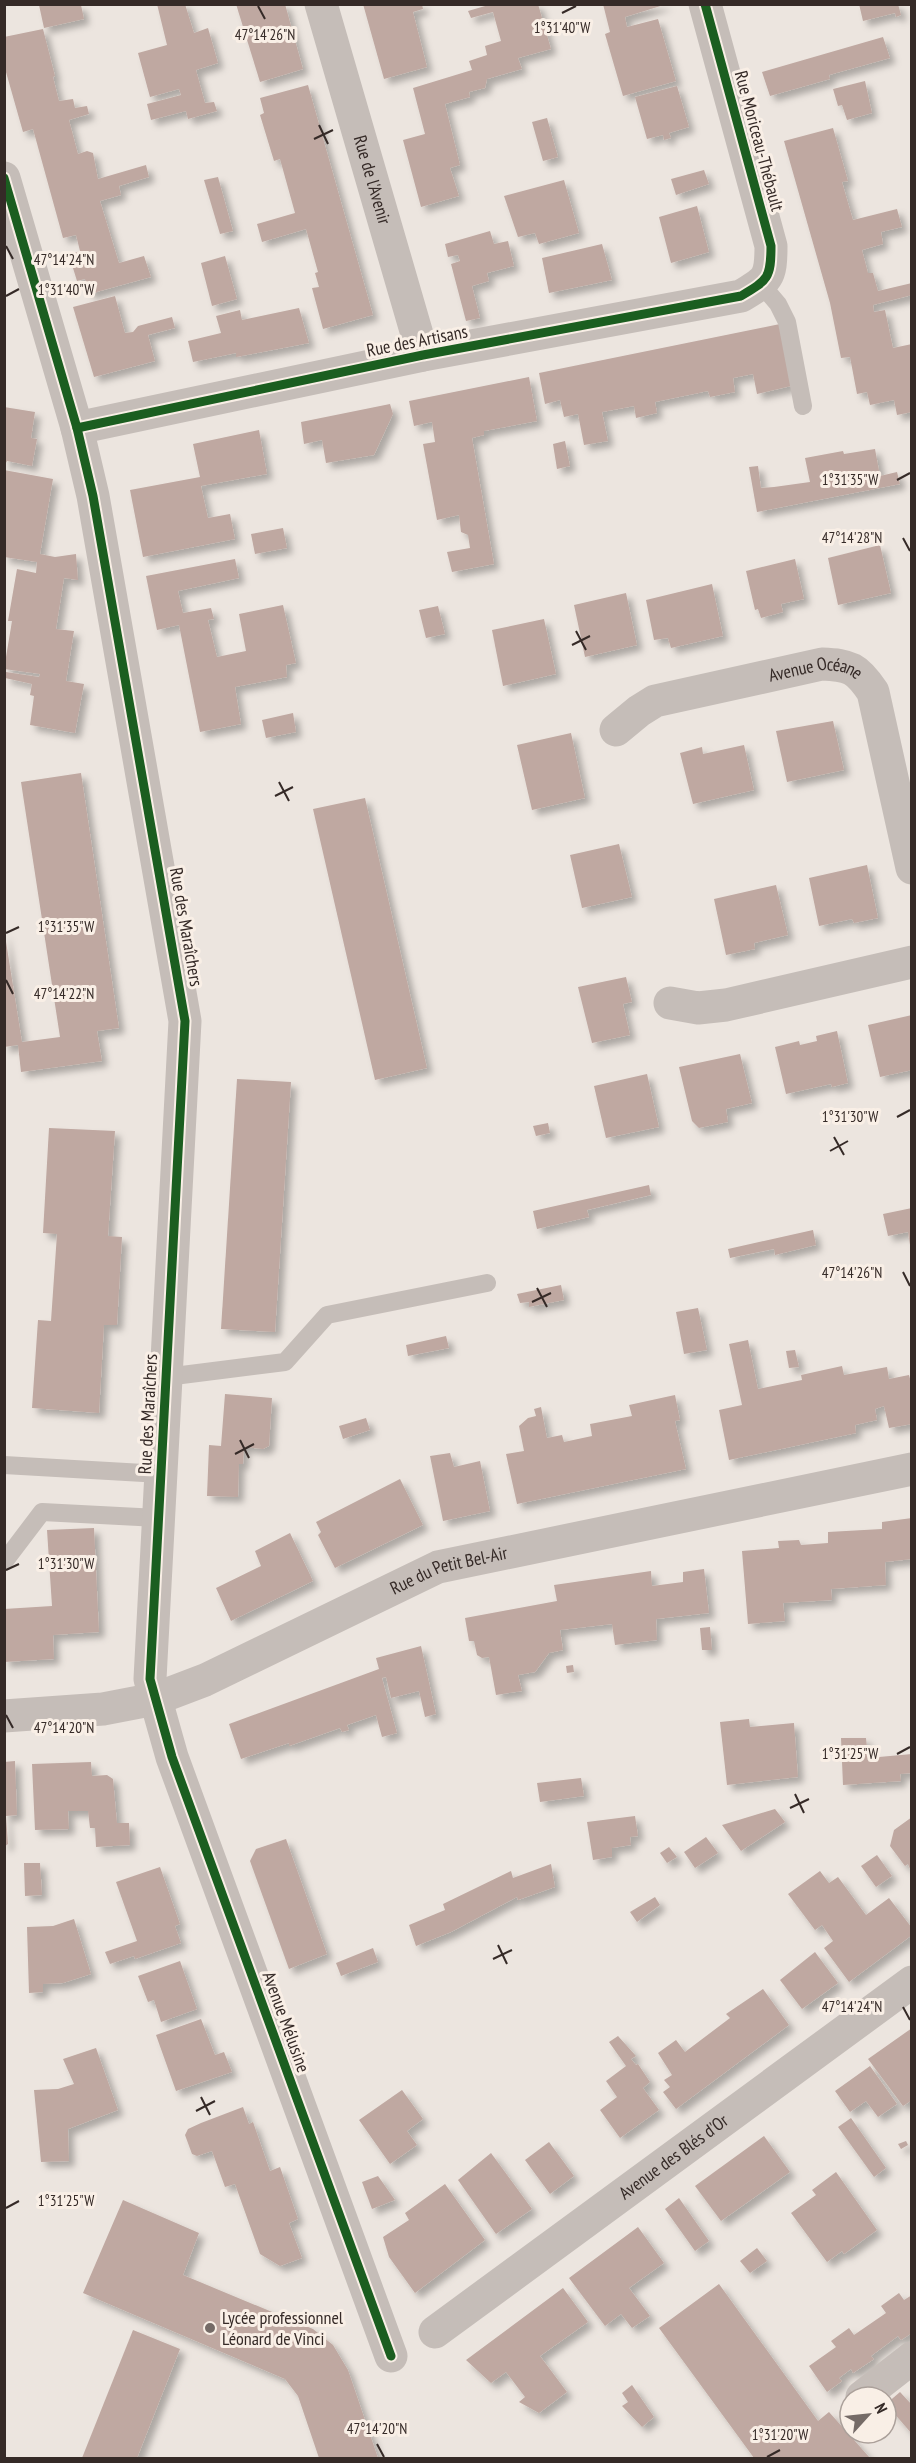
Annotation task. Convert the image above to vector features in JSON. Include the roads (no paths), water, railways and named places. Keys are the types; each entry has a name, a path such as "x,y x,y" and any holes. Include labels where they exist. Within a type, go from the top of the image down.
{"street":[{"name":"Rue de l'Avenir","path":"321,4 423,356"},
{"name":"Rue Moriceau-Thébault","path":"705,4 771,246 771,270 761,284"},
{"name":"Rue des Maraîchers","path":"4,178 77,428 93,496 185,1021 150,1679 155,1699"},
{"name":"Rue des Artisans","path":"77,428 423,356 741,296 761,284"},
{"name":"Avenue Océane","path":"616,730 655,701 822,664 845,665 861,675 873,692 912,868"},
{"path":"670,1003 699,1008 726,1005 912,962"},
{"name":"Rue du Petit Bel-Air","path":"4,1716 103,1709 155,1699 205,1680 438,1567 912,1469"},
{"name":"Avenue Mélusine","path":"155,1699 180,1779 391,2356"},
{"name":"Avenue des Blés d'Or","path":"435,2332 912,1982"},
{"path":"877,2385 912,2358"}],"lane":[{"path":"761,284 778,304 787,322 803,406"},
{"path":"166,1377 285,1362 327,1315 487,1283"},
{"path":"4,1465 161,1474"},
{"path":"4,1562 42,1512 158,1518"}],"place":[{"name":"Lycée professionnel Léonard de Vinci","path":"210,2328"}]}
